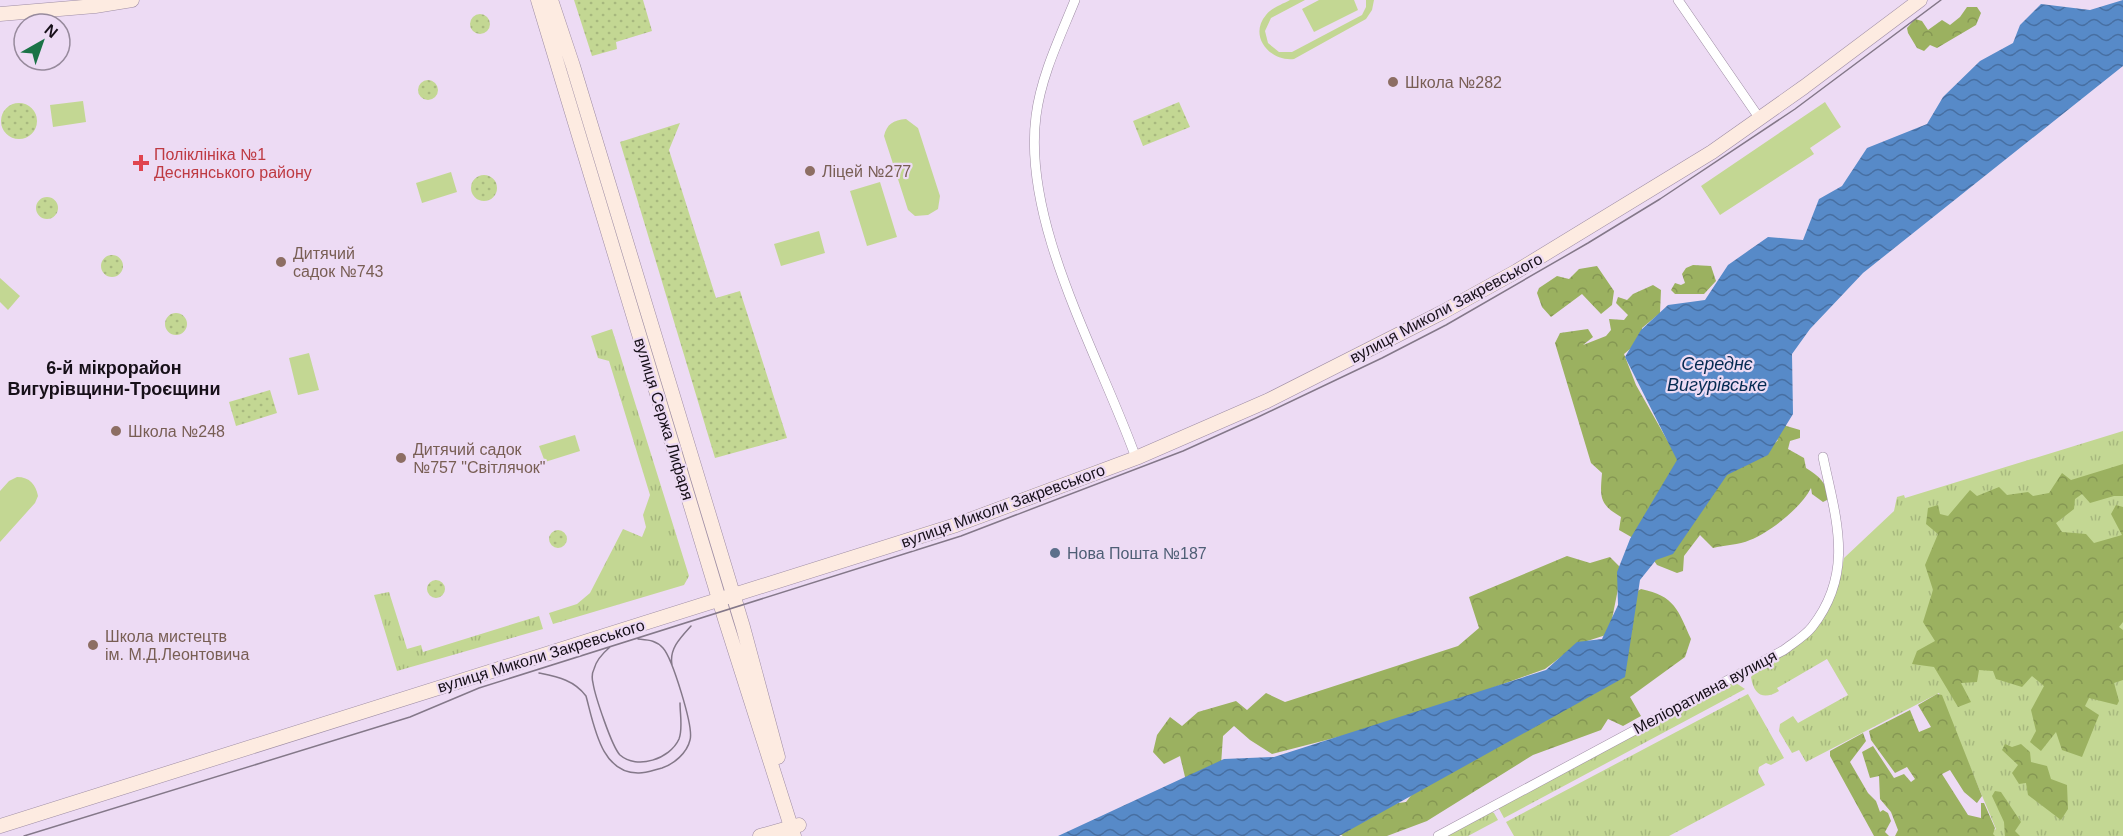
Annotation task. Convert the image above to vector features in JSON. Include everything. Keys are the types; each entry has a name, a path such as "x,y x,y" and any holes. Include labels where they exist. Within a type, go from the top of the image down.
{"street":[{"path":"0,14 95,6 132,0"},
{"name":"вулиця Сержа Лифаря","path":"538,0 727,598"},
{"name":"вулиця Сержа Лифаря","path":"551,0 576,77 797,831"},
{"path":"1075,0 1046,74 1036,116 1035,150 1040,196 1049,238 1136,458"},
{"path":"1678,0 1760,119"},
{"name":"вулиця Миколи Закревського","path":"0,826 956,525 1136,458 1267,401 1441,313 1517,271 1624,207 1760,119 1920,0"},
{"name":"Меліоративна вулиця","path":"1438,836 1773,656 1811,628 1827,603 1837,579 1840,553 1836,520 1823,457"},
{"path":"760,836 797,831"}],"green space":[{"path":"574,0 643,0 652,31 616,42 617,49 592,56"},
{"path":"1290,0 1305,0 1271,18 1265,31 1268,43 1279,52 1292,52 1362,15 1366,7 1366,0 1374,0 1372,10 1366,19 1294,59 1285,59 1270,52 1264,46 1259,31 1268,13"},
{"path":"1319,0 1354,0 1358,10 1314,32 1302,9"},
{"path":"1967,7 1977,7 1981,13 1976,25 1937,48 1930,45 1924,51 1917,48 1907,28 1915,19 1922,21 1928,30 1942,20 1950,25"},
{"path":"480,14 487,17 490,24 487,31 480,34 473,31 470,24 473,17"},
{"path":"428,80 435,83 438,90 435,97 428,100 421,97 418,90 421,83"},
{"path":"83,101 86,122 53,127 50,105"},
{"path":"1179,102 1190,127 1143,146 1133,121"},
{"path":"1825,102 1841,127 1810,148 1814,154 1720,215 1701,186"},
{"path":"19,103 31,109 37,121 31,133 19,139 7,133 1,121 7,109"},
{"path":"906,119 918,128 940,196 938,209 928,215 915,216 908,210 884,136 891,123"},
{"path":"680,123 669,150 716,298 740,291 787,438 715,458 620,142"},
{"path":"451,172 457,192 422,203 416,183"},
{"path":"484,175 493,179 497,188 493,197 484,201 475,197 471,188 475,179"},
{"path":"880,182 897,237 867,246 850,191"},
{"path":"47,197 55,200 58,208 55,216 47,219 39,216 36,208 39,200"},
{"path":"819,231 825,253 781,266 774,244"},
{"path":"112,255 120,258 123,266 120,274 112,277 104,274 101,266 104,258"},
{"path":"1693,265 1711,266 1716,281 1704,294 1675,294 1671,290 1675,283 1681,285 1685,283 1682,274 1686,268"},
{"path":"1597,266 1614,291 1612,305 1601,314 1582,294 1551,317 1542,307 1537,293 1539,288 1557,276 1569,279 1579,269"},
{"path":"0,278 20,296 8,310 0,302"},
{"path":"1653,285 1661,290 1660,313 1642,328 1642,339 1624,354 1636,385 1679,461 1633,538 1619,530 1621,517 1608,508 1603,500 1602,473 1591,463 1555,343 1560,333 1588,329 1593,337 1583,345 1606,336 1611,330 1609,319 1624,320 1628,315 1616,303 1618,297 1627,300 1633,294"},
{"path":"176,313 184,316 187,324 184,332 176,335 168,332 165,324 168,316"},
{"path":"612,329 689,576 684,585 553,624 549,613 577,604 590,593 623,529 642,537 646,527 643,515 650,495 609,361 598,358 591,336"},
{"path":"309,353 319,390 298,395 289,358"},
{"path":"270,390 277,413 236,426 229,402"},
{"path":"1776,423 1800,430 1800,438 1790,441 1788,449 1804,458 1806,468 1824,484 1829,499 1823,502 1812,494 1811,488 1793,511 1750,540 1713,548 1700,535 1684,556 1683,571 1677,573 1657,565 1652,558 1700,488 1770,448 1778,440 1768,436"},
{"path":"2123,431 2123,836 1985,836 1996,829 1939,693 1806,762 1799,750 1792,753 1779,731 1780,724 1793,716 1798,723 1848,695 1827,659 1777,688 1779,691 1774,694 1760,695 1751,677 1757,669 1815,630 1827,612 1837,590 1844,558 1894,511 1897,497 1904,495 1905,498"},
{"path":"575,435 580,451 545,462 539,446"},
{"path":"2123,464 2123,496 2114,496 2090,503 2082,494 2075,499 2074,509 2056,523 2062,532 2086,534 2094,543 2122,535 2111,514 2116,505 2123,507 2123,622 2119,627 2123,630 2123,680 2114,683 2119,701 2117,705 2089,698 2085,706 2099,715 2082,757 2062,750 2056,732 2041,751 2030,742 2036,731 2031,710 2044,686 2032,676 2022,687 1996,679 1993,671 1979,670 1977,682 1961,683 1971,702 1958,707 1934,667 1912,664 1917,651 1935,641 1923,622 1933,590 1925,565 1938,534 1926,524 1928,508 1938,505 1940,514 1948,516 1970,490 1977,496 1999,487 2007,495 2028,492 2033,496 2049,493 2062,473 2071,480"},
{"path":"17,477 32,482 38,496 35,503 0,542 0,491 9,481"},
{"path":"558,530 564,533 567,539 564,545 558,548 552,545 549,539 552,533"},
{"path":"1567,556 1590,563 1610,557 1622,569 1609,634 1578,644 1545,669 1404,720 1272,754 1234,726 1223,736 1221,765 1186,781 1180,756 1164,764 1153,752 1157,735 1170,717 1182,726 1198,712 1236,701 1247,710 1266,693 1285,702 1458,646 1479,628 1469,597"},
{"path":"436,580 442,583 445,589 442,595 436,598 430,595 427,589 430,583"},
{"path":"1641,589 1661,596 1674,606 1691,639 1685,657 1630,697 1641,716 1623,726 1608,719 1601,730 1533,755 1427,821 1387,836 1343,836 1338,833 1355,809 1406,802 1428,774 1569,698 1636,592"},
{"path":"389,592 407,649 421,645 423,652 539,616 543,629 397,671 374,595"},
{"path":"1736,683 1745,689 1504,818 1498,807 1730,684"},
{"path":"1748,694 1784,758 1771,765 1766,763 1759,767 1758,772 1765,785 1669,836 1514,836 1506,822"},
{"path":"1937,694 1942,695 1982,796 1977,803 1964,792 1950,770 1942,774 1968,815 1981,818 1981,803 1984,803 1995,828 1993,834 1995,836 1895,836 1898,830 1891,812 1880,799 1879,776 1870,778 1862,752 1873,746 1894,778 1904,774 1911,782 1915,779 1907,767 1895,773 1871,740 1869,731 1910,710 1919,732 1931,727 1918,705"},
{"path":"1863,733 1866,741 1850,762 1868,793 1876,801 1880,812 1883,810 1888,813 1891,821 1885,832 1889,836 1874,836 1830,756 1830,751"},
{"path":"2005,744 2012,747 2021,744 2030,752 2031,762 2047,766 2051,779 2067,785 2068,809 2061,820 2028,795 2026,783 2019,784 2012,773 2018,765 2002,750"},
{"path":"1995,791 2001,792 2021,822 2015,831 2020,836 2005,836 2004,822 1992,796"},
{"path":"1490,811 1498,820 1468,836 1442,836"}],"water":[{"name":"Середнє Вигурівське","path":"2123,0 2123,66 1863,273 1810,329 1792,354 1793,414 1768,455 1727,475 1673,554 1656,560 1640,580 1625,677 1339,836 1058,836 1224,759 1274,757 1546,670 1577,642 1602,639 1618,605 1617,572 1630,539 1677,460 1625,357 1641,330 1668,305 1705,300 1728,265 1768,237 1803,240 1819,199 1842,186 1867,148 1927,124 1943,97 1980,61 2013,43 2020,25 2041,4 2090,10"}],"tram line":[{"path":"24,836 410,717 479,688 961,536 1183,451 1382,358 1446,325 1588,243 1660,199 1795,109 1941,0"},
{"path":"672,665 674,649 679,639 691,626"},
{"path":"539,673 571,683 586,696 601,746 616,765 626,771 639,773 662,768 675,761 686,749 690,740 689,722 667,654 658,643 638,639"},
{"path":"610,647 596,663 592,680 604,721 620,755 635,762 644,762 661,757 675,746 680,735 680,703"}],"place":[{"name":"Школа №282","path":"1393,82"},
{"name":"Поліклініка №1 Деснянського району","path":"141,163"},
{"name":"Ліцей №277","path":"810,171"},
{"name":"Дитячий садок №743","path":"281,262"},
{"name":"Школа №248","path":"116,431"},
{"name":"Дитячий садок №757 \"Світлячок\"","path":"401,458"},
{"name":"Нова Пошта №187","path":"1055,553"},
{"name":"Школа мистецтв ім. М.Д.Леонтовича","path":"93,645"}],"district":[{"name":"6-й мікрорайон Вигурівщини-Троєщини","path":"114,378"}]}
